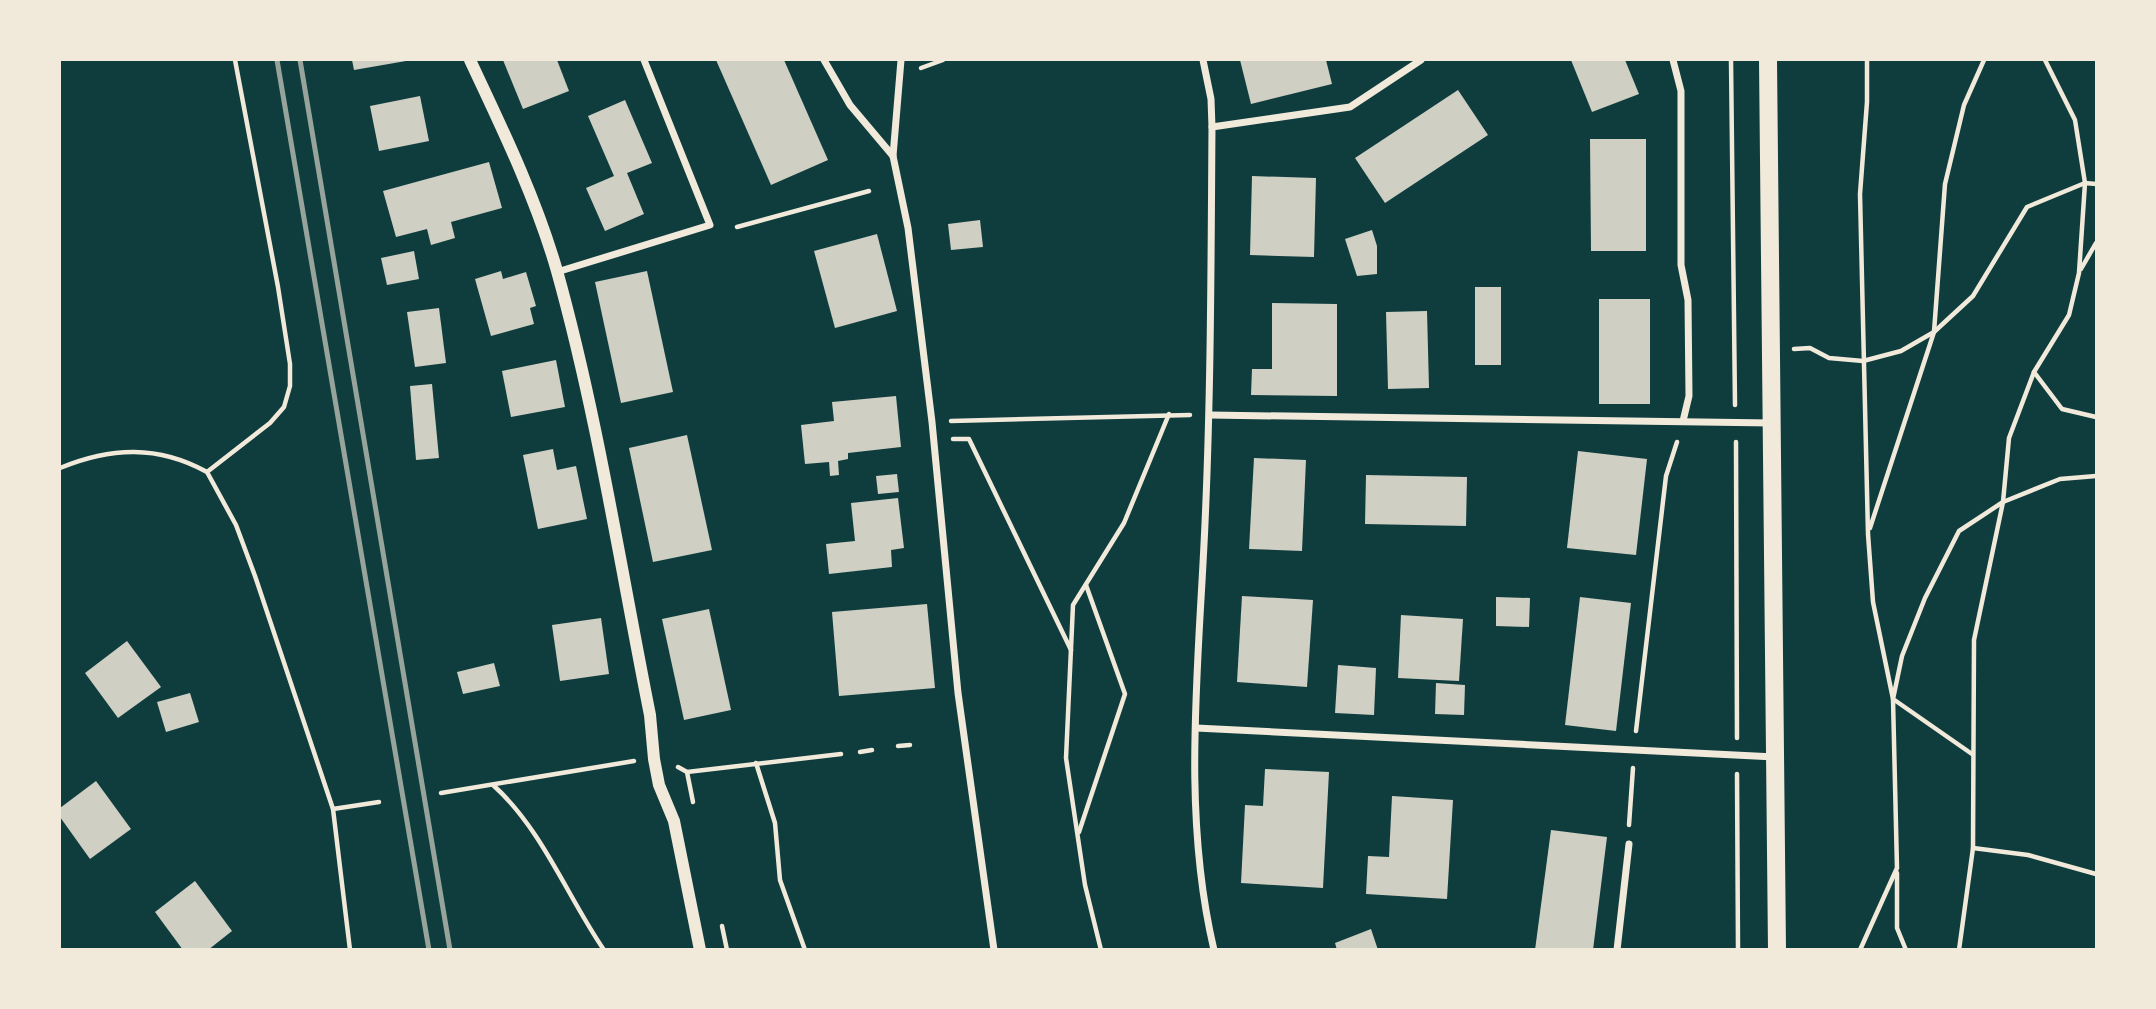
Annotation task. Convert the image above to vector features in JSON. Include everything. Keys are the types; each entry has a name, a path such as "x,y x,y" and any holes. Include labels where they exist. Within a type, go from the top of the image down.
{"main road":[{"path":"1768,60 1777,950"}],"street":[{"path":"470,60 537,211 557,272 593,431 648,701 656,772 674,821 703,948"},
{"path":"557,272 710,225 644,60"},
{"path":"824,60 850,104 893,156"},
{"path":"901,60 893,156 908,228 934,439 958,693 994,950"},
{"path":"1203,60 1211,99 1212,127 1210,415 1196,728 1196,833 1203,901 1214,950"},
{"path":"1212,127 1350,107 1421,60"},
{"path":"1674,60 1681,91 1681,265 1688,300 1689,396 1683,421"},
{"path":"1210,415 1772,423"},
{"path":"1196,728 1633,752 1775,757"},
{"path":"1617,950 1629,844"}],"path":[{"path":"207,472 270,423 284,407 290,386 290,364 278,287 235,60"},
{"path":"1731,60 1736,422 1738,950"},
{"path":"1867,60 1867,102 1860,194 1868,534 1873,602 1893,699 1896,928 1906,950"},
{"path":"1868,534 1934,332 1945,184 1964,104 1984,60"},
{"path":"1959,950 1973,848 1974,640 2003,502 2008,439 2034,372 2069,315 2079,272 2085,183 2075,120 2045,60"},
{"path":"1810,348 1829,358 1863,361 1901,351 1934,332 1973,296 2027,207 2085,183 2096,184"},
{"path":"737,227 869,191"},
{"path":"2079,272 2096,243"},
{"path":"2034,372 2062,409 2096,417"},
{"path":"1101,950 1085,885 1066,758 1073,605 1124,523 1169,414"},
{"path":"932,422 1210,415"},
{"path":"1629,844 1633,752 1666,476 1683,421"},
{"path":"934,439 969,439 1071,651"},
{"path":"60,468 87,457 121,450 161,453 207,472 236,525 332,809 350,950"},
{"path":"1893,699 1902,656 1920,610 1959,531 2003,502 2060,479 2096,476"},
{"path":"1078,835 1125,694 1086,584"},
{"path":"1893,699 1972,754"},
{"path":"898,746 910,745"},
{"path":"860,752 872,750"},
{"path":"687,772 841,754"},
{"path":"441,793 634,761"},
{"path":"756,763 775,823 780,880 805,950"},
{"path":"493,785 530,824 579,914 604,950"},
{"path":"332,809 379,802"},
{"path":"1973,848 2028,855 2096,874"},
{"path":"1860,950 1897,868"}],"building":[{"path":"352,60 406,60 406,61 354,70"},
{"path":"503,60 557,60 569,91 523,109"},
{"path":"716,60 784,60 828,160 771,185"},
{"path":"1240,60 1326,60 1332,84 1251,104"},
{"path":"1571,60 1625,60 1639,94 1592,112"},
{"path":"1458,90 1488,135 1385,203 1355,158"},
{"path":"420,96 429,141 379,151 370,106"},
{"path":"625,100 652,163 627,173 644,214 605,231 586,188 614,176 588,116"},
{"path":"1590,139 1646,139 1646,251 1591,251"},
{"path":"489,162 502,208 451,222 455,238 431,245 427,229 396,237 383,191"},
{"path":"1252,176 1316,178 1314,257 1250,255"},
{"path":"980,220 983,247 951,250 948,224"},
{"path":"1372,230 1377,246 1377,274 1357,276 1345,239"},
{"path":"877,234 897,311 835,328 814,251"},
{"path":"414,251 419,279 387,285 381,258"},
{"path":"501,271 503,279 526,272 536,306 530,308 534,324 491,336 475,279"},
{"path":"647,271 673,392 621,403 595,282"},
{"path":"1475,287 1501,287 1501,365 1475,365"},
{"path":"1599,299 1650,299 1650,404 1599,404"},
{"path":"1272,303 1337,304 1337,396 1251,395 1252,369 1272,369"},
{"path":"439,308 446,363 415,367 407,312"},
{"path":"1427,311 1429,388 1388,389 1386,312"},
{"path":"556,360 565,407 511,417 502,371"},
{"path":"432,384 439,458 416,460 410,386"},
{"path":"896,396 901,447 848,453 848,459 838,461 839,475 830,476 829,462 805,464 801,425 834,421 832,402"},
{"path":"687,435 712,550 653,562 629,448"},
{"path":"553,449 557,470 576,466 587,519 538,529 523,455"},
{"path":"1578,451 1647,459 1636,555 1567,548"},
{"path":"1254,458 1306,460 1302,551 1249,549"},
{"path":"897,474 899,492 878,494 876,476"},
{"path":"1366,475 1467,477 1466,526 1365,524"},
{"path":"898,498 904,548 891,550 892,567 829,574 826,544 855,541 851,503"},
{"path":"1242,596 1313,600 1307,687 1237,682"},
{"path":"1496,597 1530,598 1529,627 1496,626"},
{"path":"1580,597 1631,603 1616,731 1565,725"},
{"path":"927,604 935,688 839,696 832,612"},
{"path":"709,609 731,710 684,720 662,619"},
{"path":"1401,615 1463,619 1459,681 1398,678"},
{"path":"601,618 609,674 560,681 552,625"},
{"path":"127,641 161,687 118,718 85,673"},
{"path":"494,663 500,686 463,694 457,672"},
{"path":"1338,665 1376,668 1374,715 1335,713"},
{"path":"1436,683 1465,685 1464,715 1435,714"},
{"path":"190,693 199,722 166,732 157,702"},
{"path":"1265,769 1329,772 1323,888 1241,883 1245,805 1263,806"},
{"path":"96,781 131,829 90,859 60,817 60,808"},
{"path":"1392,796 1453,800 1447,899 1366,894 1368,856 1389,857"},
{"path":"1551,830 1607,837 1593,950 1535,950"},
{"path":"195,881 232,931 208,950 183,950 155,912"},
{"path":"1371,929 1378,950 1337,950 1335,943"}],"railway":[{"path":"277,60 429,950"},
{"path":"300,60 450,950"}]}
